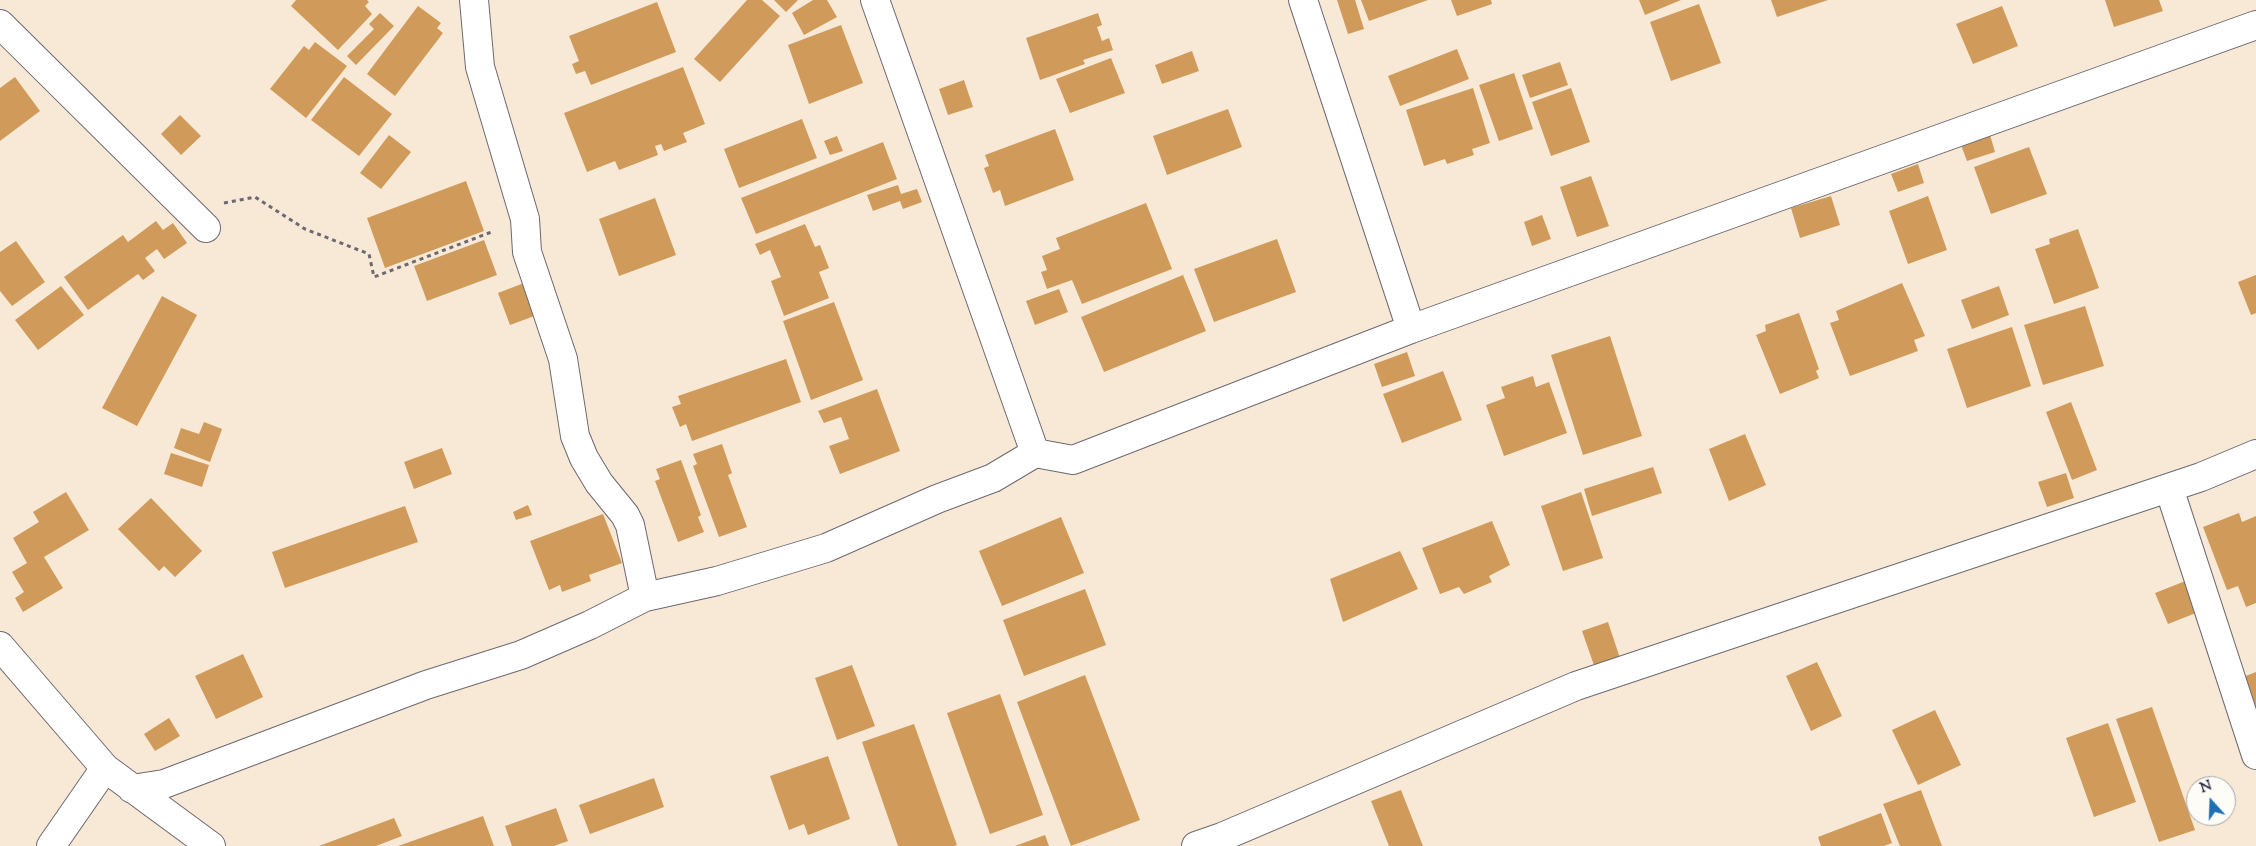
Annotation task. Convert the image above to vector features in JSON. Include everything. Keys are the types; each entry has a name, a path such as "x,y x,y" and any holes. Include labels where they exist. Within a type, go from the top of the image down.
{"street":[{"path":"474,0 480,67 526,220 527,252 563,359 575,436 584,458 599,483 630,524 645,597"},
{"path":"875,0 1035,453"},
{"path":"1303,0 1411,329"},
{"path":"0,24 206,228"},
{"path":"132,789 164,784 426,685 521,655 590,625 645,597 717,581 826,548 937,499 993,478 1035,453 1073,460 1411,329 2256,24"},
{"path":"1196,846 1222,837 1576,686 2169,488 2256,454"},
{"path":"2169,488 2256,755"},
{"path":"0,646 105,768 212,846"},
{"path":"52,846 105,768"}],"path":[{"path":"206,228 226,201 255,198 305,229 369,254 374,277 526,220"}],"building":[{"path":"296,0 367,0 369,2 365,6 372,14 338,50 291,6"},
{"path":"747,0 762,0 780,16 720,82 694,59"},
{"path":"774,0 798,0 786,12"},
{"path":"813,0 827,0 837,17 804,35 792,13"},
{"path":"1337,0 1355,0 1364,29 1348,34"},
{"path":"1361,0 1428,0 1369,21"},
{"path":"1451,0 1491,0 1492,4 1457,16"},
{"path":"1639,0 1681,0 1645,15"},
{"path":"1771,0 1828,0 1777,17"},
{"path":"2105,0 2159,0 2163,11 2114,27"},
{"path":"657,2 676,52 591,85 585,71 576,74 572,64 579,61 569,36"},
{"path":"1699,4 1721,63 1671,81 1650,22"},
{"path":"418,6 441,23 437,28 443,33 395,96 367,74"},
{"path":"2002,6 2018,46 1973,64 1956,24"},
{"path":"380,13 394,26 356,65 347,56 374,29 369,24"},
{"path":"1098,13 1102,25 1097,27 1102,41 1109,38 1113,50 1083,60 1085,64 1040,80 1026,38"},
{"path":"841,25 863,83 809,104 788,45"},
{"path":"315,42 347,66 306,118 270,89 304,46 309,50"},
{"path":"1457,49 1469,79 1400,106 1388,76"},
{"path":"1192,51 1199,71 1162,84 1155,65"},
{"path":"1111,58 1125,93 1070,113 1056,79"},
{"path":"1560,62 1568,85 1530,98 1522,75"},
{"path":"683,67 705,124 683,133 687,142 664,151 661,144 655,146 658,155 619,170 615,161 587,172 564,113"},
{"path":"1514,73 1533,129 1499,141 1479,85"},
{"path":"15,77 40,111 0,141 0,88"},
{"path":"344,77 392,114 359,156 311,120"},
{"path":"964,80 973,107 948,115 939,89"},
{"path":"1473,88 1490,143 1472,149 1474,155 1447,164 1445,159 1424,166 1406,110"},
{"path":"1571,88 1590,142 1551,156 1532,102"},
{"path":"1228,109 1242,147 1167,175 1153,136"},
{"path":"180,115 201,136 181,155 161,134"},
{"path":"802,119 817,158 739,188 724,149"},
{"path":"1055,129 1074,180 1005,206 1000,190 993,193 984,168 989,166 985,155"},
{"path":"389,135 411,152 381,189 360,173"},
{"path":"1990,135 1995,152 1967,161 1961,145"},
{"path":"837,136 843,151 830,155 824,141"},
{"path":"883,142 897,179 756,234 741,198"},
{"path":"2029,147 2047,194 1991,214 1974,167"},
{"path":"1918,164 1924,183 1898,192 1891,174"},
{"path":"1591,176 1609,226 1577,237 1560,187"},
{"path":"466,181 484,231 385,268 367,218"},
{"path":"898,185 901,194 917,189 922,202 903,209 900,201 873,211 867,195"},
{"path":"1831,196 1840,225 1800,238 1791,208"},
{"path":"1928,196 1947,250 1908,264 1889,211"},
{"path":"655,198 676,255 619,276 599,219"},
{"path":"1146,203 1172,269 1082,304 1072,280 1047,289 1041,272 1047,270 1042,256 1060,249 1056,238"},
{"path":"1542,215 1551,239 1532,246 1524,222"},
{"path":"156,221 163,230 173,223 187,243 164,259 157,249 145,258 155,271 143,280 138,274 88,310 64,277 123,235 128,242"},
{"path":"805,224 815,247 820,245 829,268 819,272 829,298 784,316 771,281 781,277 770,250 760,255 755,244"},
{"path":"2078,229 2099,288 2054,304 2035,249 2050,244 2049,239"},
{"path":"1277,239 1296,292 1214,322 1194,269"},
{"path":"484,240 497,275 427,301 414,266"},
{"path":"16,241 45,282 12,306 0,291 0,252"},
{"path":"1183,275 1206,331 1104,372 1081,317"},
{"path":"2256,275 2256,313 2251,315 2238,282"},
{"path":"524,283 537,315 510,325 498,293"},
{"path":"1902,283 1925,336 1914,340 1918,351 1850,376 1830,323 1839,320 1836,311"},
{"path":"61,286 84,315 38,350 15,320"},
{"path":"1999,286 2009,315 1972,329 1961,300"},
{"path":"1059,289 1068,312 1035,325 1026,301"},
{"path":"162,296 197,315 137,426 102,408"},
{"path":"834,302 863,380 811,400 783,321"},
{"path":"2085,306 2104,366 2043,385 2024,325"},
{"path":"1799,313 1819,369 1816,371 1819,378 1780,394 1756,335 1766,331 1765,325"},
{"path":"2012,327 2031,386 1967,408 1947,349"},
{"path":"1610,336 1642,436 1583,455 1551,355"},
{"path":"1407,352 1415,376 1382,387 1374,364"},
{"path":"786,359 801,402 692,441 686,424 680,427 672,407 681,404 678,396"},
{"path":"1443,371 1462,420 1402,443 1383,394"},
{"path":"1533,376 1536,387 1549,382 1567,433 1504,456 1486,405 1505,398 1501,387"},
{"path":"877,389 900,451 840,474 829,446 849,439 841,417 824,423 818,411"},
{"path":"2071,402 2097,470 2072,480 2046,412"},
{"path":"204,422 222,429 210,462 174,448 181,428 199,434"},
{"path":"1745,434 1766,485 1729,501 1709,449"},
{"path":"722,444 732,473 728,475 747,527 719,537 693,466 697,464 693,454"},
{"path":"442,448 452,474 414,489 404,462"},
{"path":"171,453 209,465 202,487 164,474"},
{"path":"681,460 701,515 698,517 704,532 678,542 655,481 660,479 656,469"},
{"path":"1653,467 1662,493 1592,516 1584,489"},
{"path":"2066,473 2074,498 2047,507 2038,482"},
{"path":"66,492 89,530 44,557 63,588 23,612 15,598 24,592 12,572 27,563 13,538 39,522 33,512"},
{"path":"1581,492 1603,558 1563,571 1541,506"},
{"path":"151,498 202,551 175,577 164,566 159,571 118,529"},
{"path":"528,505 532,515 516,520 513,512"},
{"path":"405,506 418,542 285,588 272,552"},
{"path":"2239,513 2242,522 2256,516 2256,603 2246,607 2238,586 2227,590 2203,527"},
{"path":"603,514 622,563 589,575 591,581 562,592 560,585 549,590 530,541"},
{"path":"1061,517 1084,573 1002,606 979,551"},
{"path":"1492,521 1510,565 1489,576 1492,582 1464,594 1459,587 1440,594 1422,548"},
{"path":"1400,551 1418,589 1343,622 1330,579"},
{"path":"2193,578 2206,609 2168,624 2155,593"},
{"path":"1085,589 1106,645 1024,676 1003,620"},
{"path":"1608,622 1621,661 1596,671 1582,631"},
{"path":"243,654 263,697 216,719 195,676"},
{"path":"1817,662 1842,716 1811,731 1786,676"},
{"path":"852,665 875,726 837,740 815,678"},
{"path":"2256,672 2256,712 2243,677"},
{"path":"1085,675 1140,820 1071,846 1017,702"},
{"path":"1000,694 1043,815 990,834 947,713"},
{"path":"2152,707 2186,804 2186,826 2194,826 2195,830 2159,842 2116,719"},
{"path":"1935,710 1961,765 1918,785 1892,730"},
{"path":"169,718 180,736 155,751 144,734"},
{"path":"2108,723 2136,802 2094,817 2066,738"},
{"path":"914,724 957,845 898,846 862,742"},
{"path":"828,756 850,819 808,835 804,824 789,830 770,776"},
{"path":"654,778 664,807 590,834 579,805"},
{"path":"1401,790 1423,846 1389,846 1371,801"},
{"path":"1921,790 1942,846 1900,846 1883,804"},
{"path":"556,808 568,841 554,846 512,846 505,826"},
{"path":"1881,813 1892,843 1884,846 1821,846 1818,837"},
{"path":"483,816 494,846 398,846"},
{"path":"394,818 402,836 376,846 319,846"},
{"path":"1045,835 1049,846 1015,846"}]}
